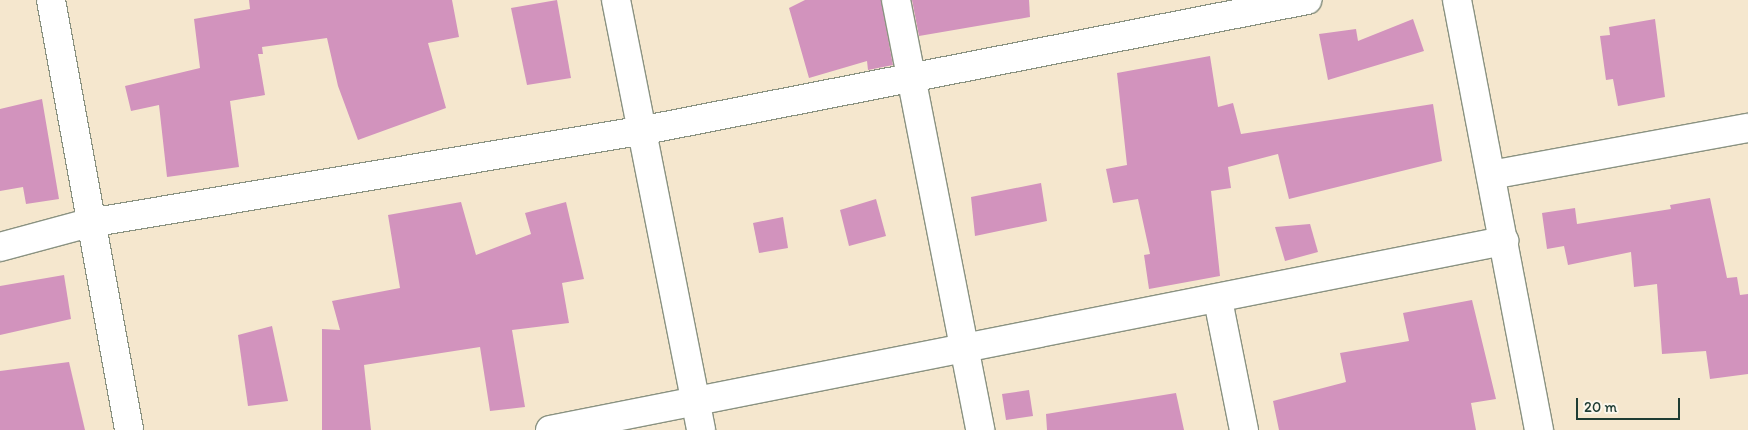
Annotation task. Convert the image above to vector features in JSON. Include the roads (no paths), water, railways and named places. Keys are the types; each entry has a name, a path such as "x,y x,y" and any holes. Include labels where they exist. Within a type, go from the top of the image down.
{"street":[{"path":"51,0 89,223 129,430"},
{"path":"616,0 645,130 701,430"},
{"path":"896,0 966,350 980,430"},
{"path":"0,247 89,223 645,130 913,80 1307,0"},
{"path":"1457,0 1539,430"},
{"path":"1491,175 1748,128"},
{"path":"550,430 696,400 966,350 1504,241"},
{"path":"1218,300 1244,430"}]}
